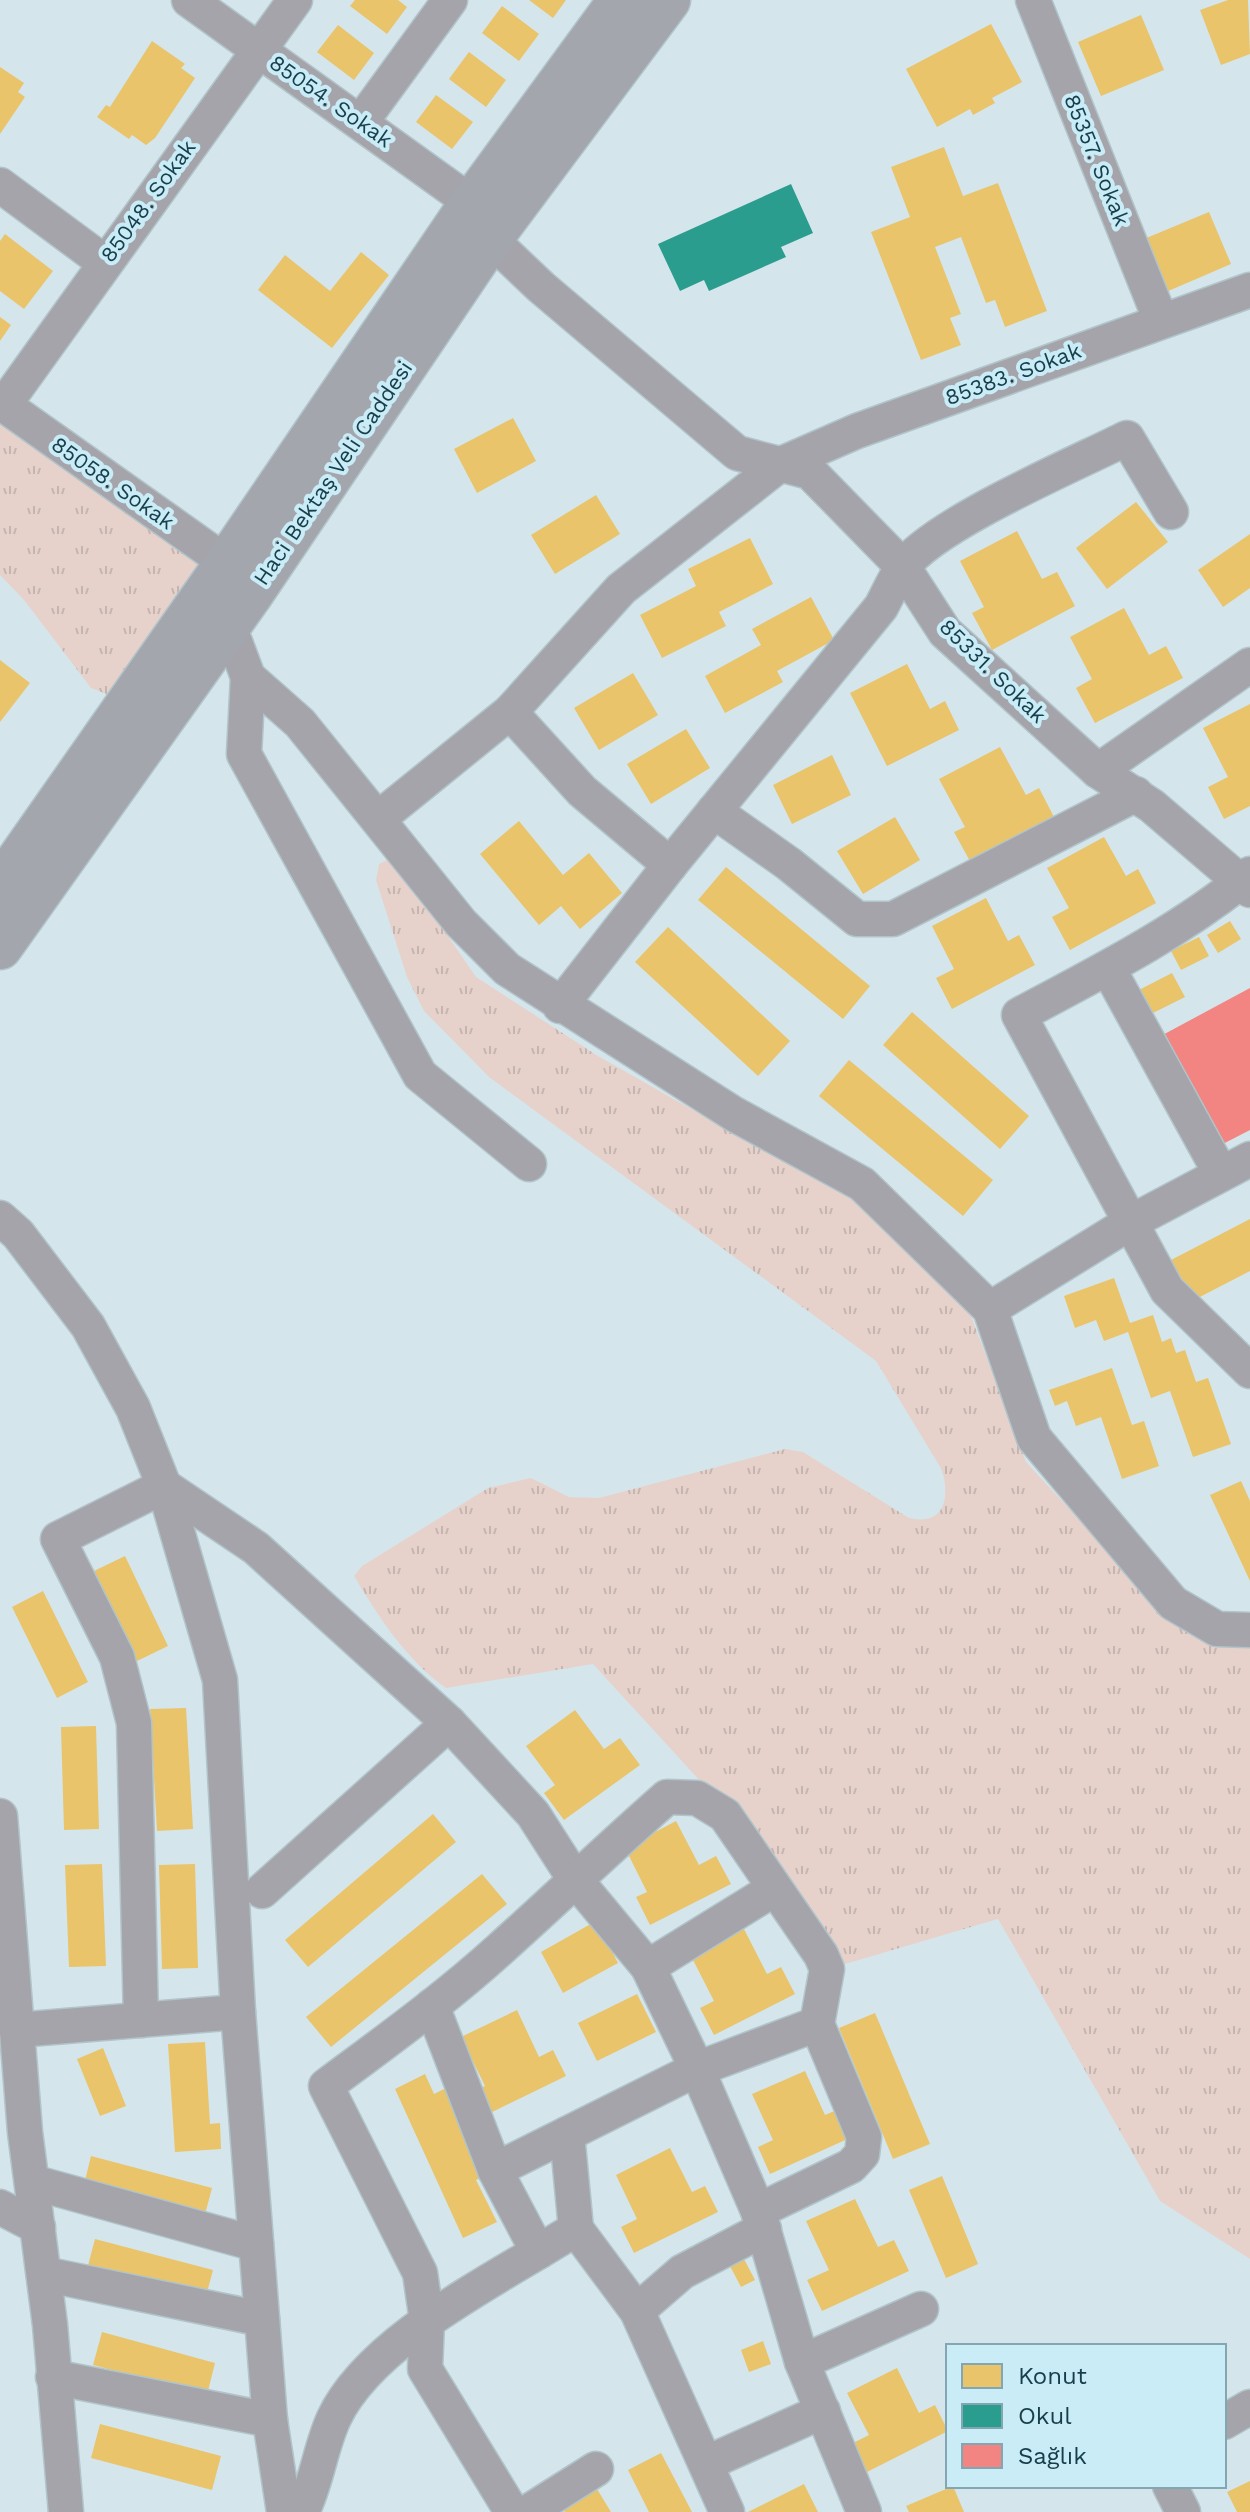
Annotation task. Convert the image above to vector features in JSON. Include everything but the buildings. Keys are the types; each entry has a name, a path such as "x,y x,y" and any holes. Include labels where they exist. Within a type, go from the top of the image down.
{"main road":[{"name":"Haci Bektaş Veli Caddesi","path":"6,913 225,632 621,0"},
{"name":"Haci Bektaş Veli Caddesi","path":"6,913 227,563 481,221 668,0"}],"street":[{"name":"85054. Sokak","path":"189,0 462,196 481,221"},
{"name":"85048. Sokak","path":"2,404 295,0"},
{"path":"361,122 450,0"},
{"name":"85357. Sokak","path":"1033,0 1161,321"},
{"path":"0,185 104,262"},
{"name":"85331. Sokak","path":"481,221 541,287 737,453 810,472 903,567 945,632 1098,771 1136,794 1247,882"},
{"name":"85383. Sokak","path":"379,818 510,712 621,589 779,465 857,431 1250,290"},
{"name":"85058. Sokak","path":"2,404 227,563"},
{"path":"560,1006 670,865 881,607 903,567 930,543 969,518 1127,438 1171,512"},
{"path":"225,632 235,642 248,677 244,754 420,1075 529,1164"},
{"path":"1098,771 1250,665"},
{"path":"248,677 300,723 461,923 507,969 560,1006 734,1114 862,1184 990,1309 1034,1438 1173,1603 1217,1629 1250,1630"},
{"path":"510,712 582,791 670,865"},
{"path":"714,811 789,864 857,919 893,919 1136,794"},
{"path":"1247,882 1108,968 1019,1015 1167,1290 1250,1371"},
{"path":"990,1309 1131,1222 1235,1166 1108,968"},
{"path":"0,1218 18,1234 88,1326 133,1408 164,1486 220,1680 238,2012 270,2420 284,2512"},
{"path":"164,1486 256,1548 449,1723 533,1814 574,1878 648,1967 697,2069 761,2220 802,2362 864,2512"},
{"path":"141,2020 134,1723 117,1657 58,1539 164,1486"},
{"path":"262,1891 449,1723"},
{"path":"512,2512 425,2369 427,2321 420,2273 326,2086 432,2006 499,1950 574,1878 667,1797 697,1798 725,1815 821,1955 827,1969 817,2024 864,2137 862,2154 851,2166 682,2272 637,2311"},
{"path":"0,1816 5,1944 44,2274 66,2512"},
{"path":"648,1967 774,1889"},
{"path":"432,2006 495,2170 538,2252"},
{"path":"17,2030 238,2012"},
{"path":"495,2170 697,2069 817,2024"},
{"path":"0,2100 20,2071"},
{"path":"567,2134 576,2229 637,2311 727,2512"},
{"path":"32,2182 256,2244"},
{"path":"0,2207 38,2227"},
{"path":"302,2512 315,2487 334,2418 362,2377 427,2321 576,2229"},
{"path":"44,2274 262,2319"},
{"path":"802,2362 921,2309"},
{"path":"53,2377 270,2420"},
{"path":"1226,2421 1250,2407"},
{"path":"707,2463 823,2411"},
{"path":"528,2512 596,2469"},
{"path":"1171,2488 1183,2512"}],"green space":[{"path":"0,415 202,566 114,697 91,688 24,600 0,575"},
{"path":"387,860 398,863 476,977 598,1056 769,1153 851,1180 962,1292 1026,1462 1166,1613 1250,1646 1250,2259 1160,2201 998,1919 835,1967 756,1842 593,1664 446,1688 406,1651 363,1591 354,1576 362,1566 488,1488 531,1478 569,1497 599,1498 785,1449 803,1452 909,1518 930,1518 942,1508 945,1500 942,1470 876,1361 489,1077 424,1011 407,977 376,880 379,864"}]}
